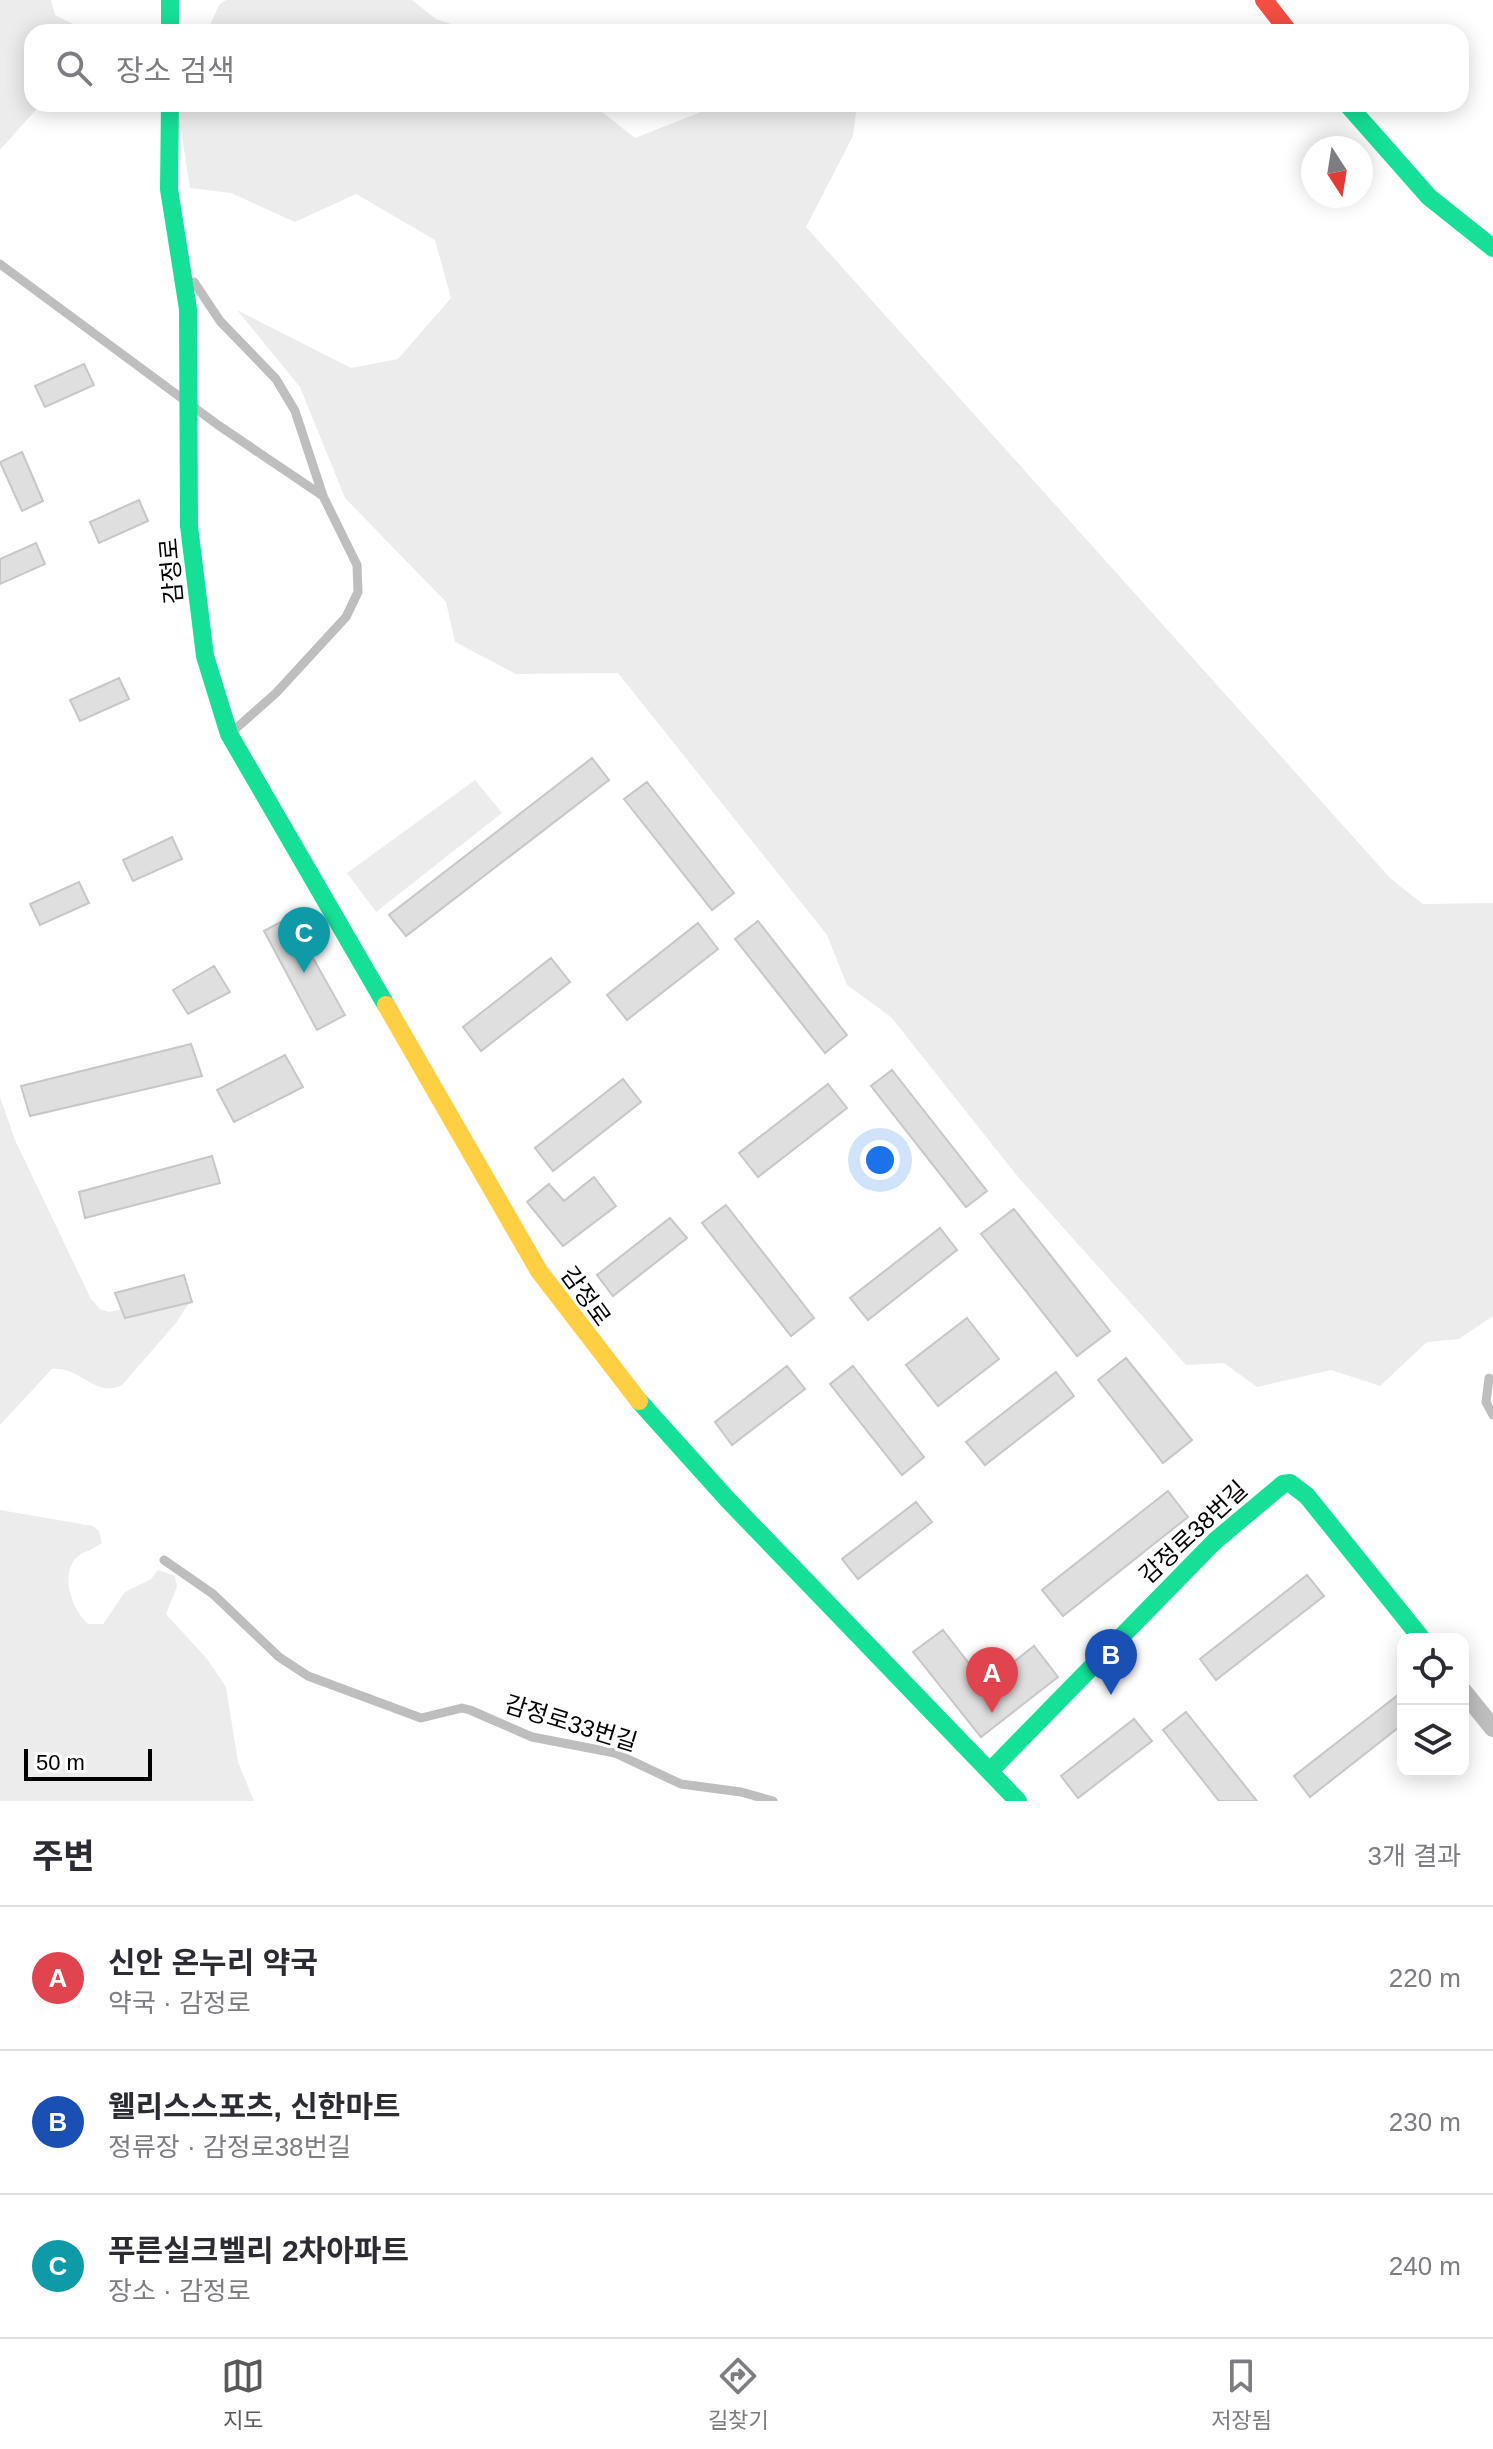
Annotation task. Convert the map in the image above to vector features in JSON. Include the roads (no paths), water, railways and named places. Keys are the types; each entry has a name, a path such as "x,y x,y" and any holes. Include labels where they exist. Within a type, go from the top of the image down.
{"street":[{"path":"170,0 170,24"},
{"path":"1264,0 1283,24"},
{"name":"감정로","path":"170,112 169,189 182,250 188,312 186,400 191,536 203,655 215,702 229,734 539,1271 569,1317 710,1483 923,1696 1018,1801"},
{"path":"1354,112 1429,197 1493,248"},
{"name":"감정로38번길","path":"991,1770 1206,1550 1283,1484 1290,1483 1307,1496 1417,1633"},
{"path":"1469,1698 1493,1728"}],"lane":[{"name":"감정로","path":"182,250 193,280 208,305 236,340 276,379 295,411 323,496 357,565 360,581 354,604 276,693 229,734"},
{"name":"감정로","path":"0,264 323,496"},
{"path":"1489,1378 1486,1402 1493,1415"},
{"name":"감정로33번길","path":"164,1560 225,1604 292,1668 326,1685 421,1718 462,1708 470,1710 532,1737 615,1753 681,1784 741,1792 773,1801"}],"place":[{"name":"푸른실크벨리 2차아파트","path":"304,973"},
{"name":"웰리스스포츠, 신한마트","path":"1111,1695"},
{"name":"신안 온누리 약국","path":"992,1713"}]}
